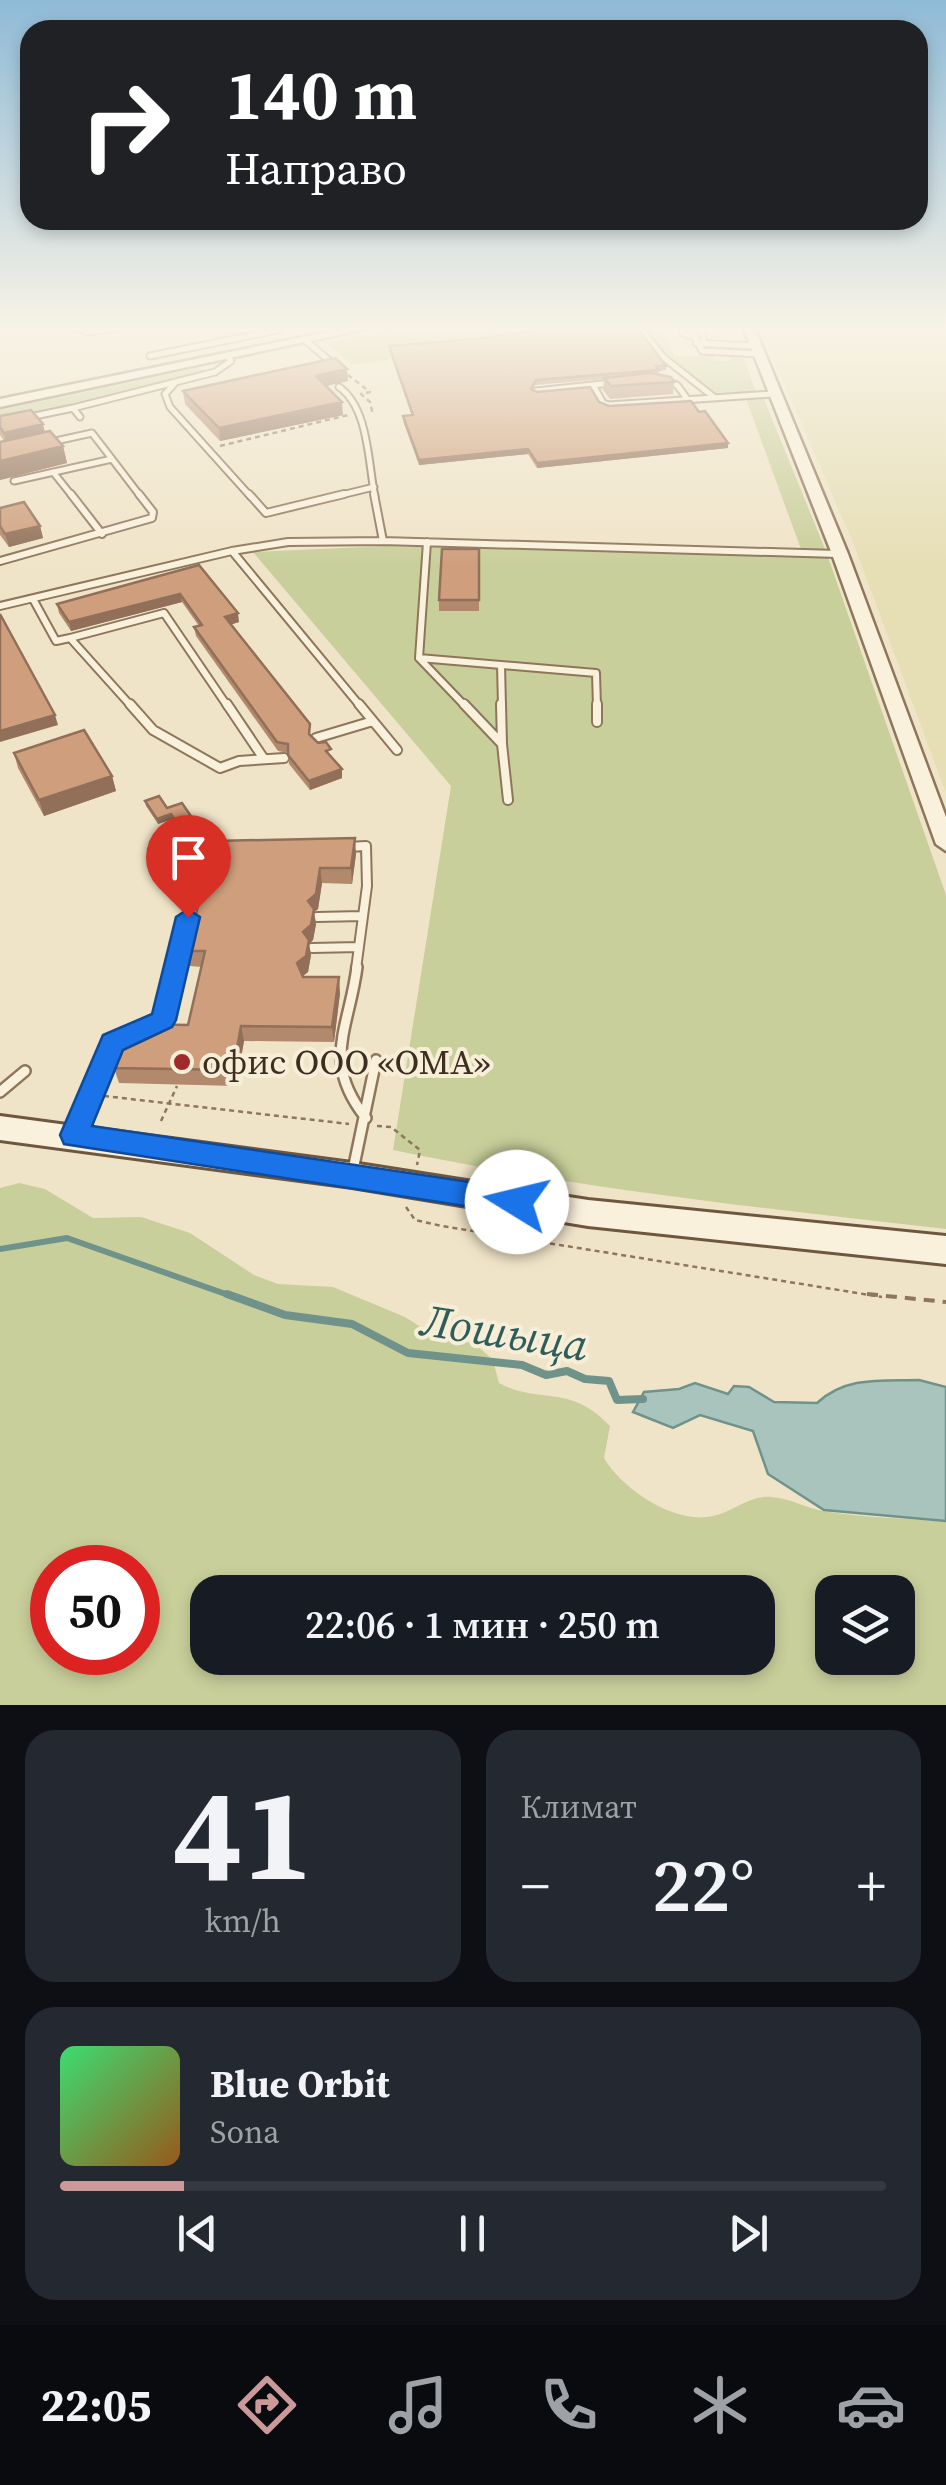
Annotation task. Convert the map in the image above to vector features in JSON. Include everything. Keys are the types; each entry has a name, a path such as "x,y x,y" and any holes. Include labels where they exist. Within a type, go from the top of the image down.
{"main road":[{"path":"0,1128 352,1174 588,1213 946,1250"}],"street":[{"path":"778,407 840,554 946,844"}],"lane":[{"path":"18,420 79,407"},
{"path":"172,407 266,513 374,487"},
{"path":"356,407 383,540"},
{"path":"0,561 152,518 152,512 73,408"},
{"path":"37,445 92,432"},
{"path":"14,481 112,459"},
{"path":"53,472 102,534"},
{"path":"0,606 232,551 288,542 383,540 840,554"},
{"path":"427,542 419,658 502,744"},
{"path":"232,551 397,750"},
{"path":"33,599 56,642 164,613 264,759"},
{"path":"70,638 153,730 220,768 281,754"},
{"path":"419,658 596,673 597,722"},
{"path":"501,665 502,744 508,800"},
{"path":"318,742 373,721"},
{"path":"330,847 366,846 356,980 342,1022 338,1063 350,1098 365,1121"},
{"path":"74,1135 113,1043 163,1020 204,849 222,848"},
{"path":"317,917 362,916"},
{"path":"312,948 359,947"},
{"path":"339,980 356,980"},
{"path":"352,1174 376,1060"},
{"path":"0,1092 25,1071"}],"path":[{"path":"217,447 372,410"},
{"path":"162,1121 177,1084"},
{"path":"92,1094 168,1105 365,1121 391,1127 420,1150 408,1213 415,1220 876,1296 946,1302"}],"shaded area":[{"path":"794,407 946,407 946,793 854,545"}],"green space":[{"path":"16,407 70,407 0,422 0,410"},
{"path":"749,407 767,407 825,549 801,549"},
{"path":"385,546 828,557 946,895 946,1229 600,1186 393,1150 451,786 253,552"},
{"path":"19,1183 45,1189 93,1218 141,1217 190,1233 254,1275 278,1284 333,1287 405,1317 438,1338 474,1343 493,1360 499,1383 528,1393 568,1399 595,1413 610,1426 604,1458 612,1470 636,1492 667,1510 682,1515 713,1516 755,1499 771,1497 838,1513 946,1522 946,1705 0,1705 0,1188"}],"water":[{"path":"919,1380 946,1387 946,1521 824,1510 768,1474 753,1431 700,1415 673,1428 633,1412 644,1392 679,1389 695,1383 728,1394 734,1386 749,1387 774,1402 817,1403 852,1384"}],"building":[{"path":"198,407 320,407 219,428"},
{"path":"410,407 695,407 699,412 705,411 728,443 537,463 528,449 419,460 403,416 413,415"},
{"path":"31,410 43,424 4,433 0,416"},
{"path":"50,431 63,446 0,461 0,442"},
{"path":"24,502 40,526 5,534 0,526 0,508"},
{"path":"442,549 479,549 479,600 439,600"},
{"path":"199,565 238,613 225,617 310,724 309,734 318,743 326,742 331,749 326,751 342,769 309,781 288,755 288,744 277,742 194,627 202,625 180,594 69,622 57,604"},
{"path":"0,614 55,715 0,731"},
{"path":"84,730 112,776 39,800 14,753"},
{"path":"159,796 167,808 182,803 193,819 178,824 171,814 157,819 145,801"},
{"path":"355,838 351,868 320,868 316,894 308,901 314,909 311,925 303,932 309,940 306,956 297,963 303,977 339,977 332,1027 241,1026 233,1070 114,1068 125,1029 137,1024 188,1025 205,951 187,951 214,841"}],"waterway":[{"name":"Лошыца","path":"0,1249 67,1238 234,1297"},
{"name":"Лошыца","path":"227,1294 285,1315 352,1324 408,1353 522,1365 546,1375 567,1371 585,1379 609,1381 617,1400 643,1399"}],"place":[{"name":"офис ООО «ОМА»","path":"182,1062"}],"route":[{"path":"188,917 163,1020 113,1043 74,1135 352,1174 517,1202"}]}
